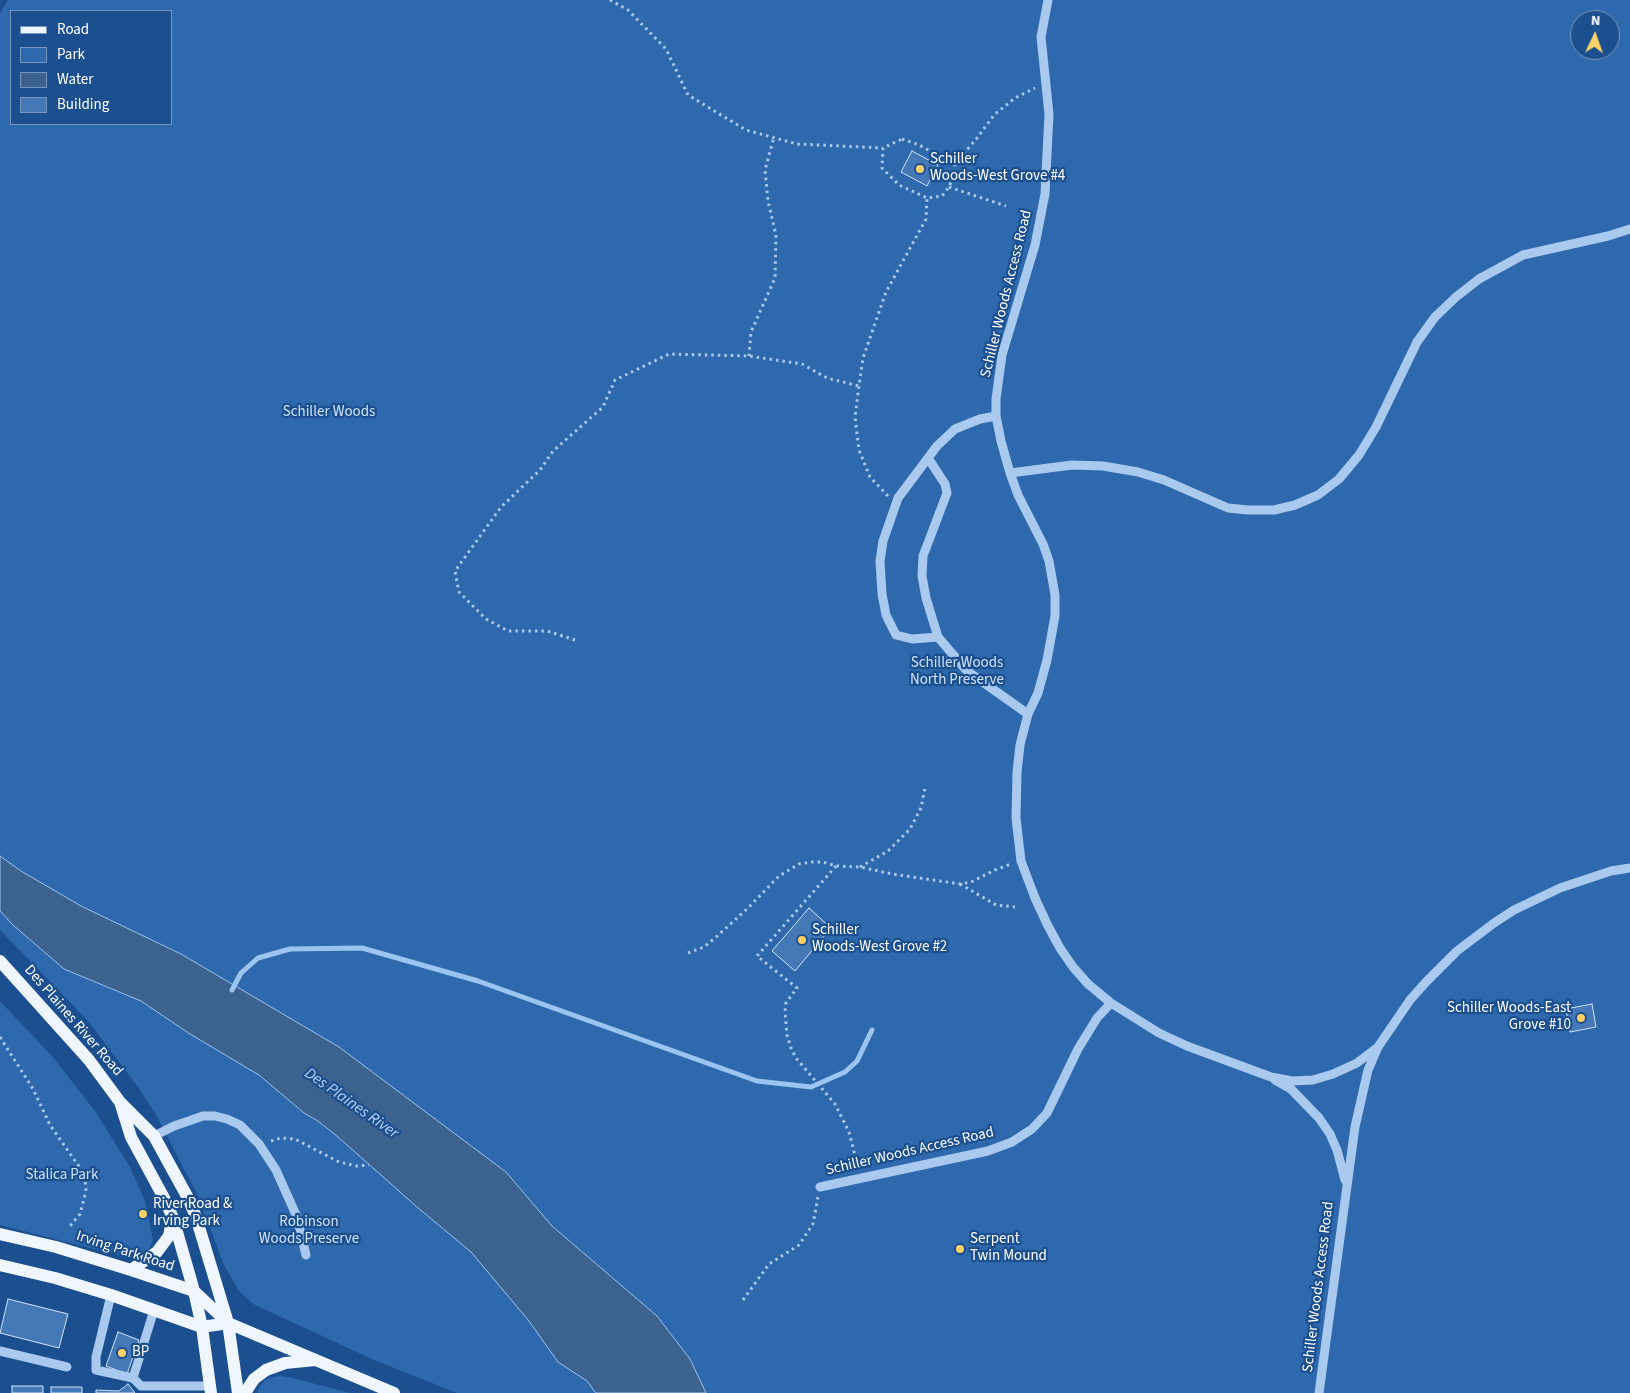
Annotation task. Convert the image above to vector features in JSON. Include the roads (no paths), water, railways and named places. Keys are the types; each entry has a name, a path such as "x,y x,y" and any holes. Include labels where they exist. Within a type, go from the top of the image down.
{"main road":[{"name":"Des Plaines River Road","path":"0,961 89,1060 120,1102 154,1136 188,1198 196,1217 228,1323 238,1393"},
{"name":"Des Plaines River Road","path":"120,1102 131,1137 173,1218 202,1326 211,1390"},
{"path":"131,1270 157,1252 169,1236 173,1218"},
{"name":"Irving Park Road","path":"0,1234 56,1247 194,1291 228,1323 394,1393"},
{"name":"Irving Park Road","path":"0,1264 56,1278 202,1326 228,1323"},
{"path":"245,1393 254,1379 266,1370 285,1363 317,1360"}],"lane":[{"name":"Schiller Woods Access Road","path":"1048,0 1042,37 1050,114 1045,194 1035,245 1002,355 998,378 996,416 1001,441 1018,495 1043,544 1049,561 1055,595 1055,616 1050,647 1038,694 1028,714 1020,745 1016,818 1021,861 1035,898 1060,948 1088,984 1110,1003 1166,1036 1270,1077 1291,1089 1319,1118 1330,1134 1337,1150 1346,1184"},
{"path":"1010,473 1072,465 1104,466 1138,472 1164,480 1228,508 1274,510 1295,505 1318,495 1339,479 1359,455 1376,427 1417,342 1435,317 1456,297 1479,279 1523,255 1608,236 1630,229"},
{"path":"938,637 912,639 896,635 886,615 880,579 883,542 896,505 908,483 945,438 955,429 980,418 996,416"},
{"path":"928,458 945,484 947,493 922,556 922,576 926,598 938,637 967,671 1028,714"},
{"name":"Schiller Woods Access Road","path":"1318,1393 1346,1184 1361,1094 1368,1070 1378,1047 1410,1000 1426,982 1457,952 1494,923 1514,910 1560,888 1611,871 1630,868"},
{"name":"Schiller Woods Access Road","path":"820,1187 988,1151 1012,1142 1032,1129 1047,1114 1078,1049 1097,1018 1110,1003"},
{"name":"Schiller Woods Access Road","path":"1270,1077 1313,1080 1334,1074 1357,1063 1378,1047"},
{"path":"154,1136 202,1116 215,1116 240,1125 259,1144 276,1170 297,1217 306,1255"},
{"path":"111,1295 96,1357 96,1370 134,1378 141,1386 147,1389 211,1390"},
{"path":"134,1378 154,1310"},
{"path":"3,1353 67,1367"}],"water":[{"name":"Des Plaines River","path":"0,856 21,871 81,906 181,954 339,1047 506,1172 552,1226 657,1316 690,1359 706,1393 596,1393 587,1381 558,1362 529,1321 471,1252 338,1137 318,1121 304,1113 259,1075 190,1034 141,1001 64,969 13,925 0,911"}],"waterway":[{"path":"232,990 241,973 258,958 290,949 362,948 478,981 757,1081 811,1087 845,1072 857,1061 872,1030"}],"place":[{"name":"Schiller Woods-West Grove #4","path":"920,169"},
{"name":"Schiller Woods-West Grove #2","path":"802,940"},
{"name":"Schiller Woods-East Grove #10","path":"1581,1018"},
{"name":"River Road & Irving Park","path":"143,1214"},
{"name":"Serpent Twin Mound","path":"960,1249"},
{"name":"BP","path":"122,1353"}],"park label":[{"name":"Schiller Woods","path":"329,413"},
{"name":"Schiller Woods North Preserve","path":"957,672"},
{"name":"Stalica Park","path":"62,1176"},
{"name":"Robinson Woods Preserve","path":"309,1232"}]}
